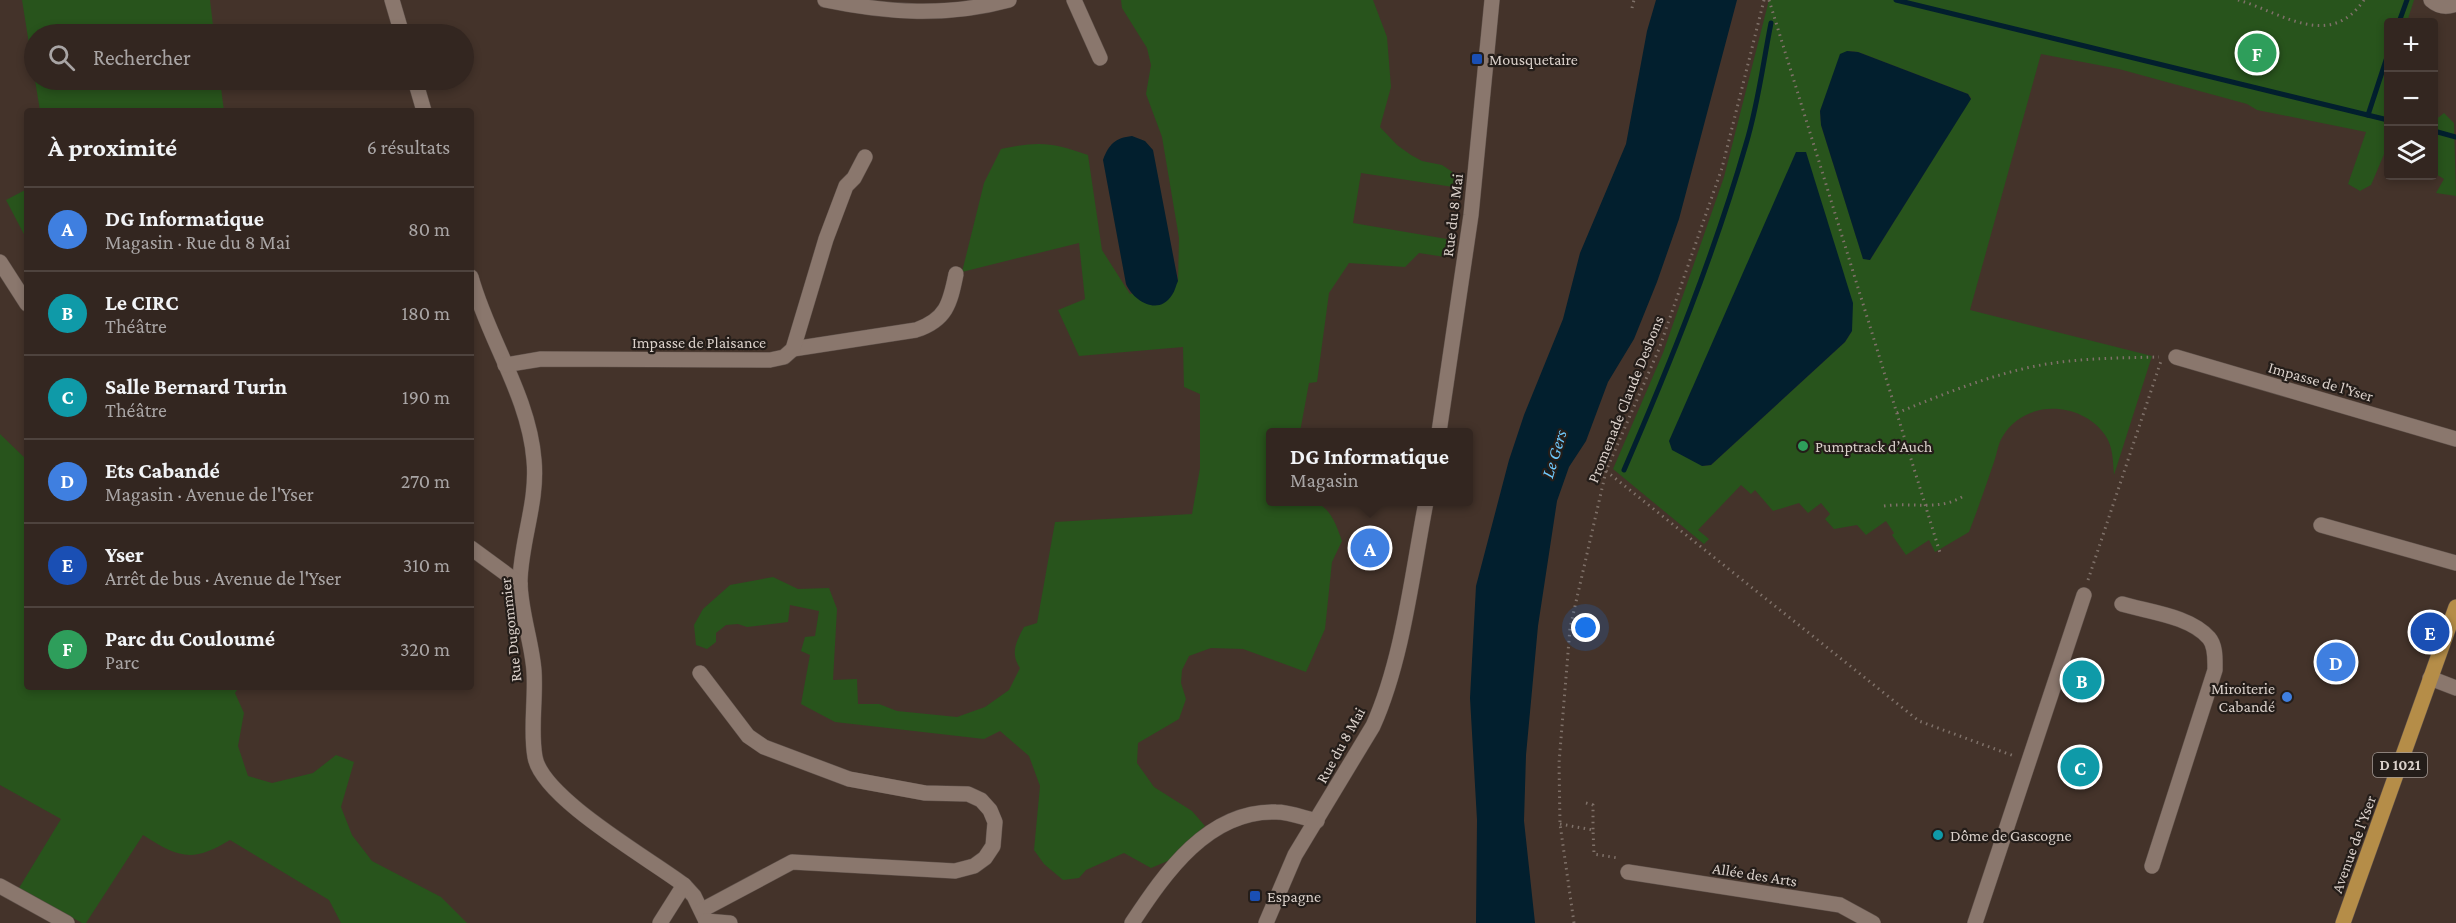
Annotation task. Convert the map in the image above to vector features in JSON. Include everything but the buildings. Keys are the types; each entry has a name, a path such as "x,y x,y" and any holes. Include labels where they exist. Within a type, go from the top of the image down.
{"main road":[{"name":"Avenue de l'Yser","path":"2343,923 2456,607"}],"street":[{"path":"392,0 399,24"},
{"path":"825,0 864,8 914,13 956,10 1009,0"},
{"path":"1074,0 1100,58"},
{"name":"Rue du 8 Mai","path":"1440,428 1471,215 1492,0"},
{"path":"2431,0 2440,6 2449,7 2456,4"},
{"path":"418,90 423,108"},
{"path":"793,349 826,239 846,186 854,178 865,157"},
{"path":"0,262 24,299"},
{"name":"Impasse de Plaisance","path":"504,365 541,359 770,360 784,357 793,349 930,326 944,315 953,291 956,274"},
{"name":"Rue Dugommier","path":"474,288 479,306 531,431 536,489 522,553 520,584 534,670 534,751 539,770 556,789 598,825 684,885 694,896 705,918"},
{"name":"Impasse de l'Yser","path":"2176,357 2456,440"},
{"name":"Rue du 8 Mai","path":"1266,923 1295,855 1373,726 1382,706 1395,658 1425,506"},
{"path":"2321,525 2456,563"},
{"path":"474,550 520,584"},
{"path":"1975,923 2084,594"},
{"path":"2122,604 2178,620 2196,628 2210,639 2215,654 2215,670 2152,866"},
{"path":"700,673 748,736 764,747 849,779 925,793 968,794 981,800 990,810 996,822 993,846 985,858 974,866 955,871 792,862 705,918"},
{"path":"2430,678 2456,688"},
{"path":"1132,923 1158,882 1203,837 1227,823 1250,815 1276,812 1317,820"},
{"name":"Allée des Arts","path":"1628,872 1840,905 1873,923"},
{"path":"660,923 684,885"},
{"path":"0,886 67,923"},
{"path":"705,918 730,923"}],"path":[{"path":"1632,8 1634,0"},
{"name":"Promenade Claude Desbons","path":"1574,923 1560,824 1559,763 1570,628 1606,471 1659,349 1722,168 1764,0"},
{"path":"1769,0 1941,556"},
{"path":"2238,0 2257,5 2283,19 2305,26 2328,25 2345,19 2359,8 2364,0"},
{"path":"1897,413 1985,379 2033,367 2074,361 2163,357 2084,594"},
{"path":"1606,471 1919,721 2028,761"},
{"path":"1884,506 1900,504 1925,506 1952,503 1962,497"},
{"path":"1586,803 1593,805 1593,830"}],"green space":[{"path":"22,0 210,0 213,24 26,24"},
{"path":"1121,0 1373,0 1387,37 1391,87 1380,127 1397,145 1411,155 1422,161 1442,165 1460,177 1460,188 1361,173 1353,223 1447,239 1445,257 1419,253 1405,267 1349,263 1329,293 1317,382 1309,383 1301,428 1266,428 1266,506 1320,506 1330,515 1342,541 1332,562 1325,629 1306,672 1243,649 1211,648 1189,656 1182,670 1181,683 1186,699 1179,719 1138,743 1137,763 1154,787 1192,811 1205,826 1170,860 1151,868 1124,853 1086,870 1079,878 1063,880 1044,864 1034,850 1040,786 1029,756 1000,731 984,739 835,722 801,704 810,655 801,651 805,637 815,636 819,611 790,605 788,622 747,627 738,624 726,625 716,633 716,642 707,649 696,645 694,625 703,609 730,585 773,577 798,589 829,588 837,609 833,680 857,679 858,704 879,704 897,711 957,717 985,707 1009,690 1020,668 1015,657 1015,648 1019,638 1024,627 1037,623 1055,522 1192,514 1200,468 1200,394 1184,387 1183,347 1079,356 1058,310 1085,299 1079,243 962,272 984,183 1001,149 1045,144 1065,147 1088,155 1102,250 1130,294 1178,281 1179,238 1162,137 1146,94 1151,65 1147,48 1122,8"},
{"path":"1769,0 2414,0 2408,18 2384,18 2384,154 2371,185 2360,191 2348,184 2366,132 2257,110 2247,104 2119,69 2041,54 1970,310 2152,356 2114,475 2110,444 2095,424 2068,411 2039,410 2025,415 2013,424 2001,439 1969,532 1935,552 1929,540 1906,555 1892,535 1894,533 1886,521 1866,535 1857,525 1834,529 1825,519 1830,514 1821,503 1808,513 1799,503 1773,511 1755,490 1751,494 1741,485 1698,530 1709,539 1704,544 1613,469 1663,353 1724,177","holes":["1848,51 1858,52 1968,94 1971,98 1870,260 1863,258 1821,125 1820,111","1852,331 1845,342 1711,465 1702,466"]},
{"path":"37,90 221,90 224,108 40,108"},
{"path":"2444,113 2454,123 2456,196 2436,193 2444,179 2438,175 2438,118"},
{"path":"24,191 24,234 6,200"},
{"path":"0,434 24,457 24,690 237,690 235,693 244,713 238,746 248,776 272,783 313,773 336,755 354,762 341,807 352,835 372,861 441,897 467,923 341,923 329,900 230,840 205,852 186,855 166,849 143,835 86,923 82,923 19,888 61,819 0,785"}],"water":[{"name":"Le Gers","path":"1656,0 1737,0 1679,219 1657,282 1634,339 1608,382 1586,441 1569,467 1557,501 1538,626 1526,755 1524,821 1535,923 1476,923 1477,820 1470,698 1476,586 1509,460 1524,415 1563,319 1580,253 1626,144 1647,31"},
{"path":"1847,51 1858,52 1968,94 1971,99 1870,260 1863,259 1821,125 1820,111 1840,54"},
{"path":"1132,136 1145,141 1153,150 1178,281 1172,295 1160,305 1141,301 1126,284 1103,160 1113,143 1121,138"},
{"path":"1796,152 1806,152 1853,303 1852,331 1845,342 1711,465 1702,466 1672,450 1669,441"}],"waterway":[{"path":"1896,0 2384,119"},
{"path":"2400,18 2407,0"},
{"path":"1624,470 1674,350 1720,227 1750,129 1771,23"},
{"path":"2368,115 2384,66"},
{"path":"2438,132 2456,137"}],"place":[{"name":"Parc du Couloumé","path":"2257,53"},
{"name":"Mousquetaire","path":"1477,59"},
{"name":"Pumptrack d’Auch","path":"1803,446"},
{"name":"DG Informatique","path":"1370,548"},
{"name":"Yser","path":"2430,632"},
{"name":"Ets Cabandé","path":"2336,662"},
{"name":"Le CIRC","path":"2082,680"},
{"name":"Miroiterie Cabandé","path":"2287,697"},
{"name":"Salle Bernard Turin","path":"2080,767"},
{"name":"Dôme de Gascogne","path":"1938,835"},
{"name":"Espagne","path":"1255,896"}]}
